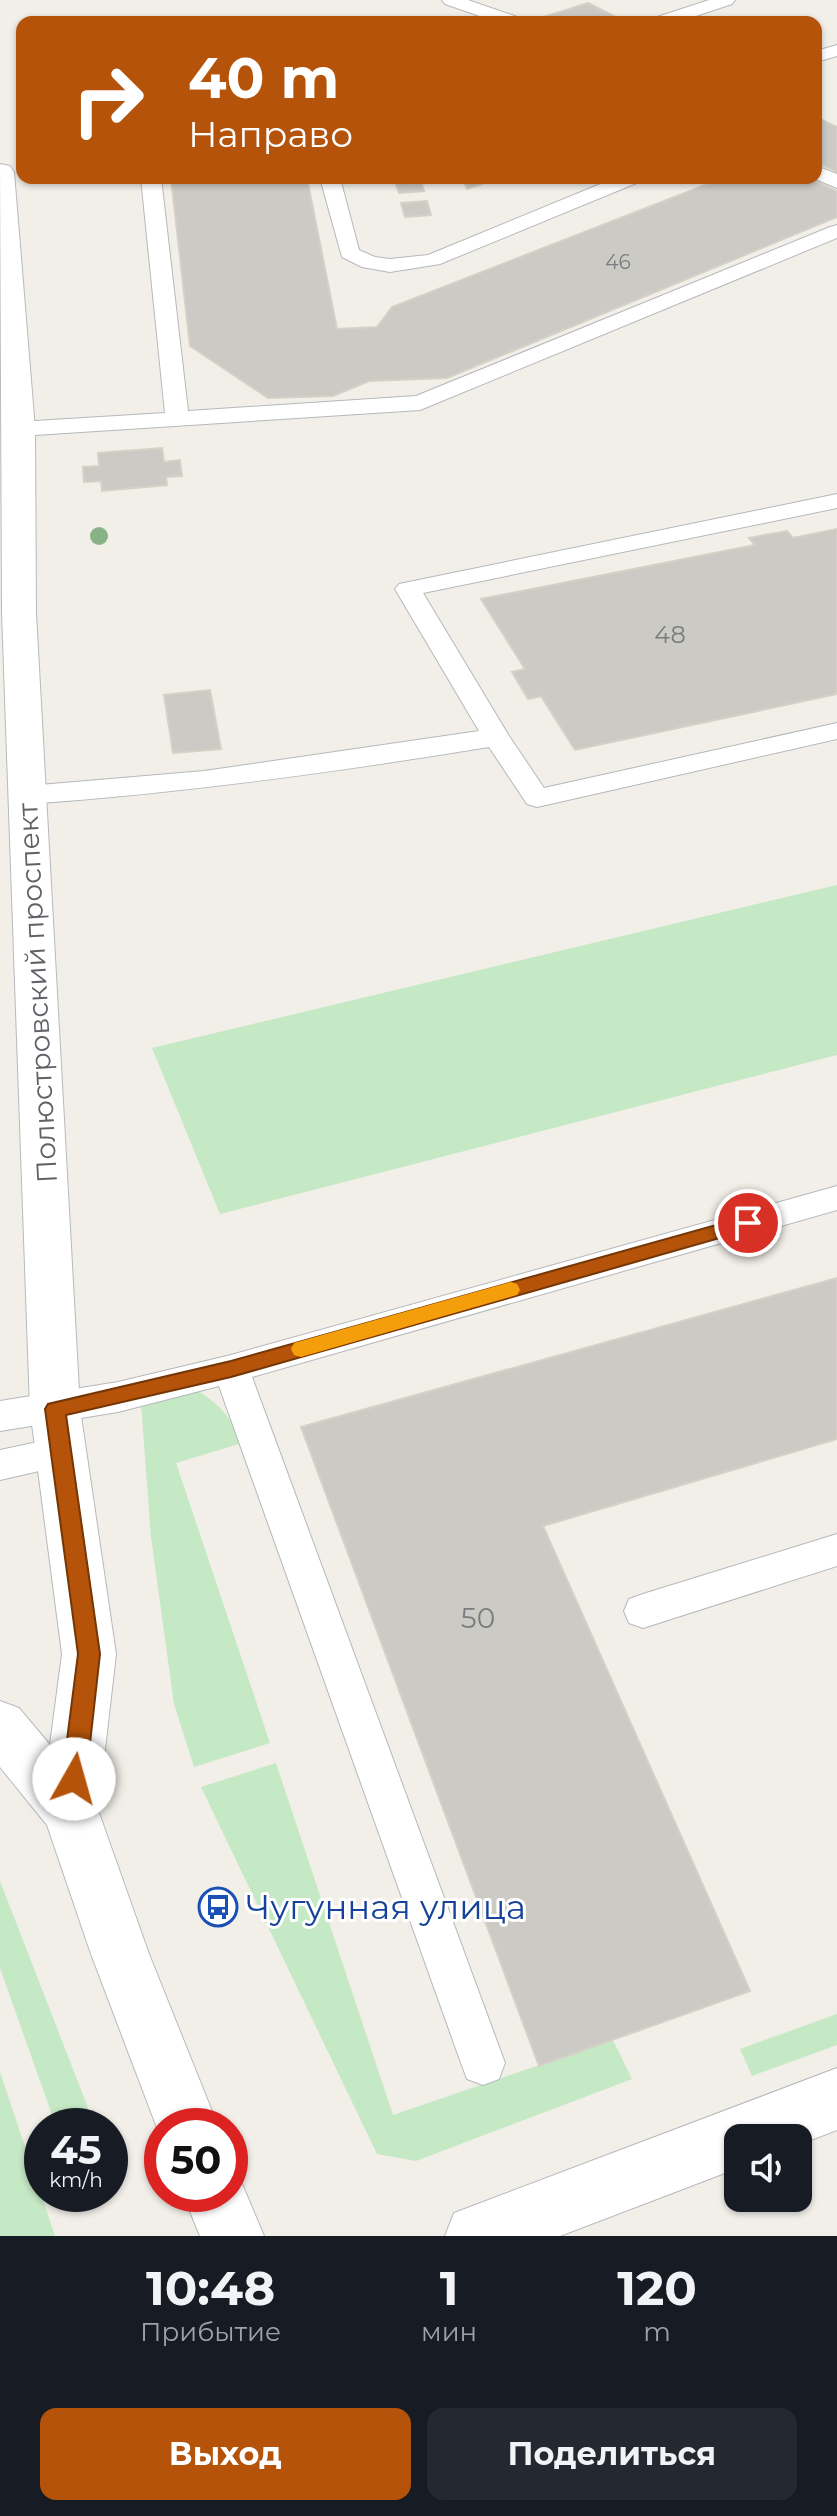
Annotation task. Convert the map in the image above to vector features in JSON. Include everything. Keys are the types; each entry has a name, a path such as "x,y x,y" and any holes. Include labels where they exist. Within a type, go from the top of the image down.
{"main road":[{"name":"Полюстровский проспект","path":"0,172 19,429 10,614 28,795 55,1409 89,1654 70,1810"},
{"name":"Полюстровский проспект","path":"0,1726 70,1810 120,1954 180,2108"},
{"path":"477,2236 837,2099"},
{"path":"222,2212 232,2236"}],"lane":[{"path":"451,0 497,16"},
{"path":"678,16 726,0"},
{"path":"152,184 177,419"},
{"path":"332,184 349,253 362,262 391,266 433,260 617,184"},
{"path":"19,429 420,403 837,231"},
{"path":"837,501 408,589 496,737 537,798 837,731"},
{"path":"28,795 334,764 496,737"},
{"path":"0,1416 55,1409 231,1369 837,1198"},
{"path":"231,1369 483,2063"},
{"path":"0,1465 61,1452"},
{"path":"643,1611 837,1550"}],"green space":[{"path":"837,885 837,1055 220,1214 152,1048"},
{"path":"196,1390 224,1412 242,1443 176,1463 270,1743 194,1767 174,1704 151,1537 141,1404"},
{"path":"276,1763 393,2115 613,2040 632,2079 416,2161 377,2154 201,1787"},
{"path":"0,1881 88,2108 50,2108 0,1968"},
{"path":"837,2014 837,2045 752,2076 740,2049"},
{"path":"0,2072 24,2144 24,2212 47,2212 55,2236 0,2236"}],"building":[{"path":"588,3 614,16 547,16"},
{"path":"822,120 837,127 837,172 822,165"},
{"path":"172,184 308,184 337,329 377,327 392,307 708,184 821,184 837,191 837,217 447,378 369,381 333,396 268,398 190,346"},
{"path":"396,184 422,184 424,191 399,193"},
{"path":"465,184 482,184 467,189"},
{"path":"427,201 431,215 405,217 401,203"},
{"path":"162,448 164,462 180,460 182,476 166,477 167,485 102,491 101,481 84,482 83,467 99,466 98,453"},
{"path":"837,529 837,694 575,750 541,696 528,699 512,672 525,669 481,599 755,545 749,538 787,531 793,538"},
{"path":"210,690 221,749 173,753 164,695"},
{"path":"837,1278 837,1439 543,1526 750,1991 539,2066 301,1427"}],"slow traffic":[{"path":"301,1349 511,1290"}],"place":[{"name":"Чугунная улица","path":"218,1907"}],"route":[{"path":"74,1779 89,1654 55,1409 231,1369 748,1223"}]}
